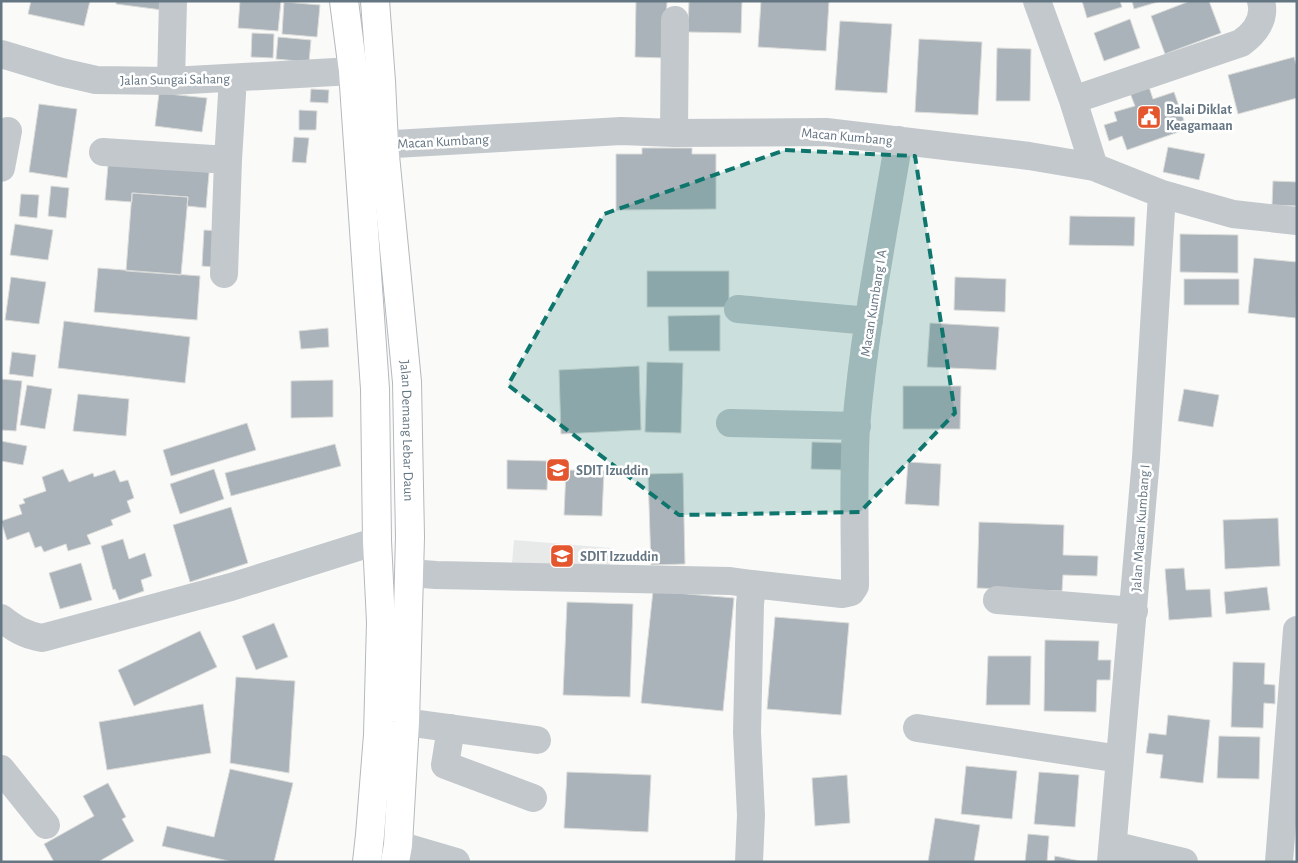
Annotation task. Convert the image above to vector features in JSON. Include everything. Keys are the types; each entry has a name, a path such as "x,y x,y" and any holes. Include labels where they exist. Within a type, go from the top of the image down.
{"highway":[{"name":"Jalan Demang Lebar Daun","path":"344,1 353,71 371,145 407,382 410,573 405,722 397,853"},
{"name":"Jalan Demang Lebar Daun","path":"366,862 378,735 380,622 371,145 381,81 375,1"}],"street":[{"path":"171,81 173,1"},
{"path":"1036,1 1073,100 1094,167"},
{"path":"1073,100 1241,43 1255,31 1260,22 1262,15 1261,1"},
{"path":"674,133 675,20"},
{"name":"Jalan Sungai Sahang","path":"1,54 61,72 96,80 171,81 353,71"},
{"path":"224,274 228,160 234,78"},
{"path":"1,168 8,131"},
{"name":"Macan Kumbang","path":"371,145 621,131 674,133 826,132 1029,156 1094,167 1162,194 1233,214 1297,221"},
{"name":"Macan Kumbang I A","path":"752,584 842,594 851,592 855,586 853,523 856,426 869,321 899,140"},
{"path":"104,152 228,160"},
{"name":"Jalan Macan Kumbang I","path":"1112,854 1146,458 1162,194"},
{"path":"738,309 869,321"},
{"path":"730,423 856,426"},
{"path":"1,618 16,630 28,636 42,638 231,587 377,541"},
{"path":"410,573 456,576 730,581 752,584 748,732 751,815 748,862"},
{"path":"997,600 1134,611"},
{"path":"1279,862 1297,630"},
{"path":"405,722 537,740"},
{"path":"451,728 445,765 533,798"},
{"path":"917,728 1120,759"},
{"path":"1,769 46,825"},
{"path":"397,853 456,862"},
{"path":"1112,854 1184,862"}],"highlighted area":[{"path":"785,150 915,156 955,413 860,512 679,515 508,385 604,214"}],"shaded area":[{"name":"SDIT Izzuddin","path":"514,540 612,548 609,572 512,563"}],"building":[{"path":"31,1 90,1 84,26 28,14"},
{"path":"116,1 163,1 162,10 116,4"},
{"path":"240,1 281,1 278,31 238,28"},
{"path":"636,1 667,1 665,58 635,57"},
{"path":"689,1 742,1 741,33 688,32"},
{"path":"761,1 829,1 826,51 758,47"},
{"path":"1082,1 1120,1 1122,7 1087,18"},
{"path":"1132,1 1161,1 1134,9"},
{"path":"1190,1 1209,1 1221,33 1165,54 1151,16"},
{"path":"284,2 320,5 317,37 282,34"},
{"path":"1130,19 1140,48 1104,61 1094,33"},
{"path":"840,21 892,24 887,93 835,90"},
{"path":"252,33 274,34 273,58 251,57"},
{"path":"278,37 311,40 309,62 276,59"},
{"path":"919,39 982,42 978,115 915,112"},
{"path":"997,48 1031,49 1030,101 996,101"},
{"path":"1294,57 1297,67 1297,98 1238,114 1228,75"},
{"name":"Balai Diklat Keagamaan","path":"1149,87 1153,99 1174,92 1187,129 1127,150 1122,136 1109,141 1104,125 1117,121 1114,112 1135,106 1130,93"},
{"path":"311,89 329,90 328,103 310,102"},
{"path":"159,93 207,98 202,132 155,126"},
{"path":"39,104 77,109 67,178 29,172"},
{"path":"299,110 317,111 316,130 299,130"},
{"path":"294,137 309,138 306,163 292,162"},
{"path":"1168,147 1205,154 1199,180 1163,172"},
{"path":"642,148 692,148 692,154 716,154 716,209 616,210 616,154 642,154"},
{"path":"109,154 210,162 206,208 187,206 188,197 132,193 132,202 105,200"},
{"path":"1273,181 1297,182 1297,206 1272,205"},
{"path":"51,186 69,188 66,218 48,216"},
{"path":"132,193 188,197 181,275 126,271"},
{"path":"21,194 39,195 37,218 19,216"},
{"path":"1070,216 1135,217 1134,246 1069,245"},
{"path":"15,224 53,230 48,260 10,255"},
{"path":"204,230 238,232 235,269 202,266"},
{"path":"1180,234 1238,235 1238,273 1180,272"},
{"path":"1254,258 1297,262 1296,318 1248,313"},
{"path":"98,268 200,276 197,320 94,312"},
{"path":"647,271 729,271 729,307 647,307"},
{"path":"11,277 46,282 39,324 5,320"},
{"path":"955,277 1006,279 1005,312 954,310"},
{"path":"1184,279 1239,279 1239,305 1184,305"},
{"path":"720,315 720,351 669,351 668,316"},
{"path":"64,321 190,337 185,383 58,368"},
{"path":"930,323 999,327 996,370 927,367"},
{"path":"328,328 329,347 301,349 299,331"},
{"path":"12,352 36,355 33,377 9,374"},
{"path":"647,362 683,363 681,433 645,432"},
{"path":"639,366 641,430 561,434 559,370"},
{"path":"1,379 22,381 16,431 1,430"},
{"path":"333,380 333,417 291,418 291,381"},
{"path":"27,385 52,389 45,429 20,425"},
{"path":"903,386 961,386 960,429 903,429"},
{"path":"1184,389 1219,395 1213,427 1178,421"},
{"path":"78,394 129,399 126,436 73,431"},
{"path":"247,423 256,450 171,476 163,450"},
{"path":"1,441 27,446 23,465 1,461"},
{"path":"812,442 845,443 845,470 811,469"},
{"path":"335,444 341,466 231,496 225,473"},
{"path":"507,460 548,461 547,490 507,489"},
{"path":"908,462 941,464 939,506 905,504"},
{"path":"63,469 69,482 93,473 94,477 115,470 120,482 128,480 134,498 127,501 131,512 111,520 113,525 87,535 91,544 68,551 66,544 44,552 41,546 35,548 29,532 7,540 1,521 22,514 19,505 25,503 23,499 46,491 42,477"},
{"path":"214,469 224,499 180,514 170,484"},
{"path":"566,470 604,471 602,516 564,515"},
{"path":"683,473 685,564 651,565 648,474"},
{"path":"231,507 248,563 190,582 173,525"},
{"path":"1278,518 1280,566 1225,569 1223,520"},
{"path":"979,522 1064,525 1063,555 1098,556 1097,576 1063,575 1062,591 977,588"},
{"path":"123,539 129,559 145,553 152,576 141,580 144,591 119,600 115,589 113,590 101,546"},
{"path":"81,563 92,600 60,609 49,573"},
{"path":"1184,568 1186,590 1210,589 1212,617 1169,620 1165,569"},
{"path":"1267,587 1270,610 1226,614 1224,592"},
{"path":"653,591 734,598 723,711 641,703"},
{"path":"567,602 633,604 630,697 563,695"},
{"path":"775,617 849,623 841,715 767,709"},
{"path":"274,623 288,657 256,670 242,636"},
{"path":"200,631 217,667 134,706 118,670"},
{"path":"1045,640 1099,641 1098,660 1111,660 1110,680 1097,680 1096,712 1044,711"},
{"path":"988,656 1031,656 1030,705 986,705"},
{"path":"1233,662 1265,663 1264,684 1275,685 1275,704 1264,703 1263,728 1231,727"},
{"path":"236,677 295,681 289,773 230,763"},
{"path":"203,704 211,753 107,770 99,722"},
{"path":"1168,715 1210,720 1203,783 1160,778 1163,755 1146,753 1149,733 1166,735"},
{"path":"1219,736 1260,737 1259,779 1217,778"},
{"path":"966,766 1017,771 1012,819 961,814"},
{"path":"230,769 293,783 274,862 233,862 162,846 167,826 214,837"},
{"path":"567,772 651,775 648,832 564,828"},
{"path":"1039,772 1079,775 1075,827 1034,824"},
{"path":"847,775 850,823 815,826 812,778"},
{"path":"108,783 126,817 122,819 134,841 98,862 54,862 44,844 94,816 83,796"},
{"path":"935,818 980,825 974,862 928,862"},
{"path":"1028,834 1049,836 1047,862 1025,862"},
{"path":"1055,856 1080,861 1054,862"}],"place":[{"name":"Balai Diklat Keagamaan","path":"1149,117"},
{"name":"SDIT Izuddin","path":"558,470"},
{"name":"SDIT Izzuddin","path":"562,556"}]}
